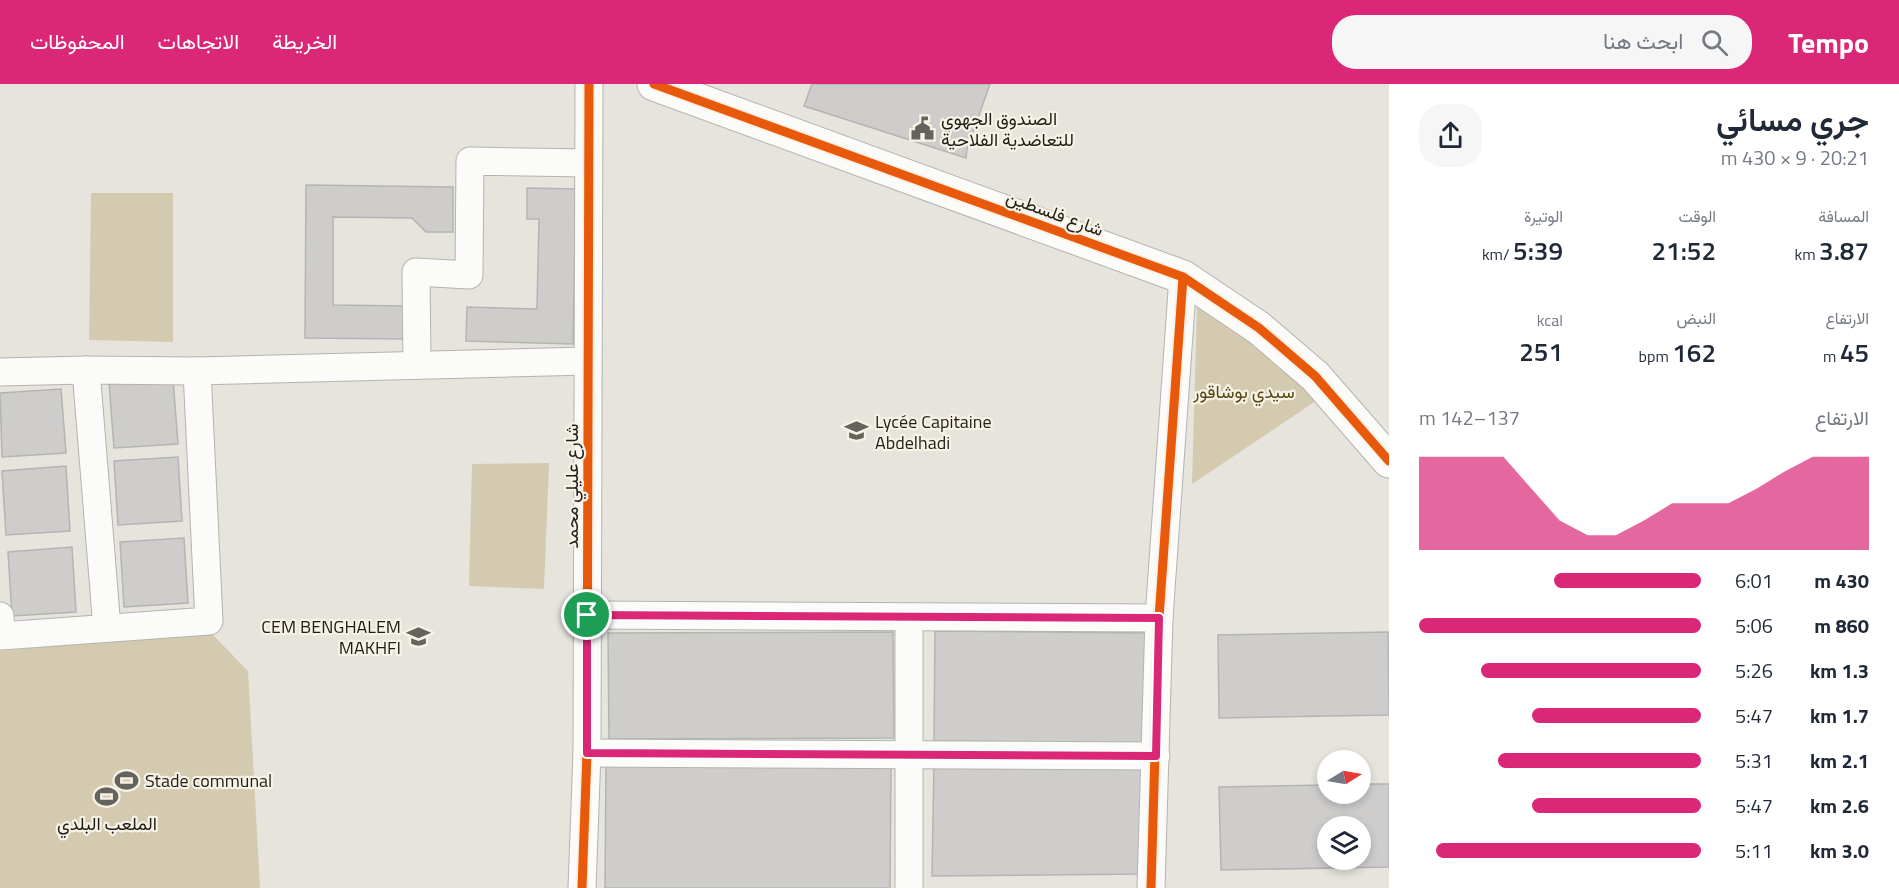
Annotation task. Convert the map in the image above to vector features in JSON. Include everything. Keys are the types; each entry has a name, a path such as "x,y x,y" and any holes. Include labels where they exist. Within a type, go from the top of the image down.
{"street":[{"name":"شارع عليلي محمد","path":"582,888 587,753 589,84"},
{"name":"شارع فلسطين","path":"654,84 1183,277 1259,328 1315,376 1389,461"},
{"path":"417,365 416,272 469,275 470,161 588,163"},
{"path":"1151,888 1159,618 1183,277"},
{"path":"0,372 197,371 587,361"},
{"path":"86,370 107,628"},
{"path":"0,616 2,636 209,621 197,371"},
{"path":"587,615 1159,618"},
{"path":"909,617 909,888"},
{"path":"587,753 1156,756"}],"green space":[{"path":"91,193 173,193 173,342 89,340"},
{"name":"سيدي بوشاقور","path":"1197,307 1274,352 1319,399 1192,484"},
{"path":"549,463 544,589 469,586 472,464"},
{"name":"Stade communal","path":"209,631 248,671 260,888 0,888 0,651"}],"building":[{"name":"الصندوق الجهوي للتعاضدية الفلاحية","path":"812,84 990,84 967,149 966,158 804,106"},
{"path":"306,185 453,187 453,232 426,232 412,218 333,217 333,305 407,306 407,339 305,338"},
{"path":"527,188 576,189 573,344 466,341 467,307 537,309 539,219 527,219"},
{"path":"173,379 178,444 114,448 109,383"},
{"path":"61,389 66,453 2,457 0,393"},
{"path":"178,457 182,521 118,525 114,461"},
{"path":"66,466 70,531 6,535 2,471"},
{"path":"184,538 188,603 124,607 120,542"},
{"path":"72,547 76,612 12,616 8,552"},
{"path":"935,631 1145,633 1144,743 934,741"},
{"path":"893,632 894,738 609,739 608,633"},
{"path":"1388,632 1389,715 1219,718 1218,635"},
{"path":"934,761 1142,764 1141,874 932,876"},
{"path":"606,766 891,766 890,888 605,888"},
{"path":"1371,784 1389,784 1389,867 1371,867 1371,816 1317,816 1317,868 1221,870 1219,787 1317,785 1317,804 1371,804"}],"cycle path":[{"path":"582,888 587,753 589,84"},
{"path":"654,84 1183,277 1259,328 1315,376 1389,461"},
{"path":"1151,888 1159,618 1183,277"}],"place":[{"name":"الصندوق الجهوي للتعاضدية الفلاحية","path":"923,128"},
{"name":"Lycée Capitaine Abdelhadi","path":"857,431"},
{"name":"CEM BENGHALEM MAKHFI","path":"419,636"},
{"name":"Stade communal","path":"127,780"},
{"name":"الملعب البلدي","path":"107,797"}],"route":[{"path":"587,615 1159,618 1156,756 587,753 587,615"}]}
